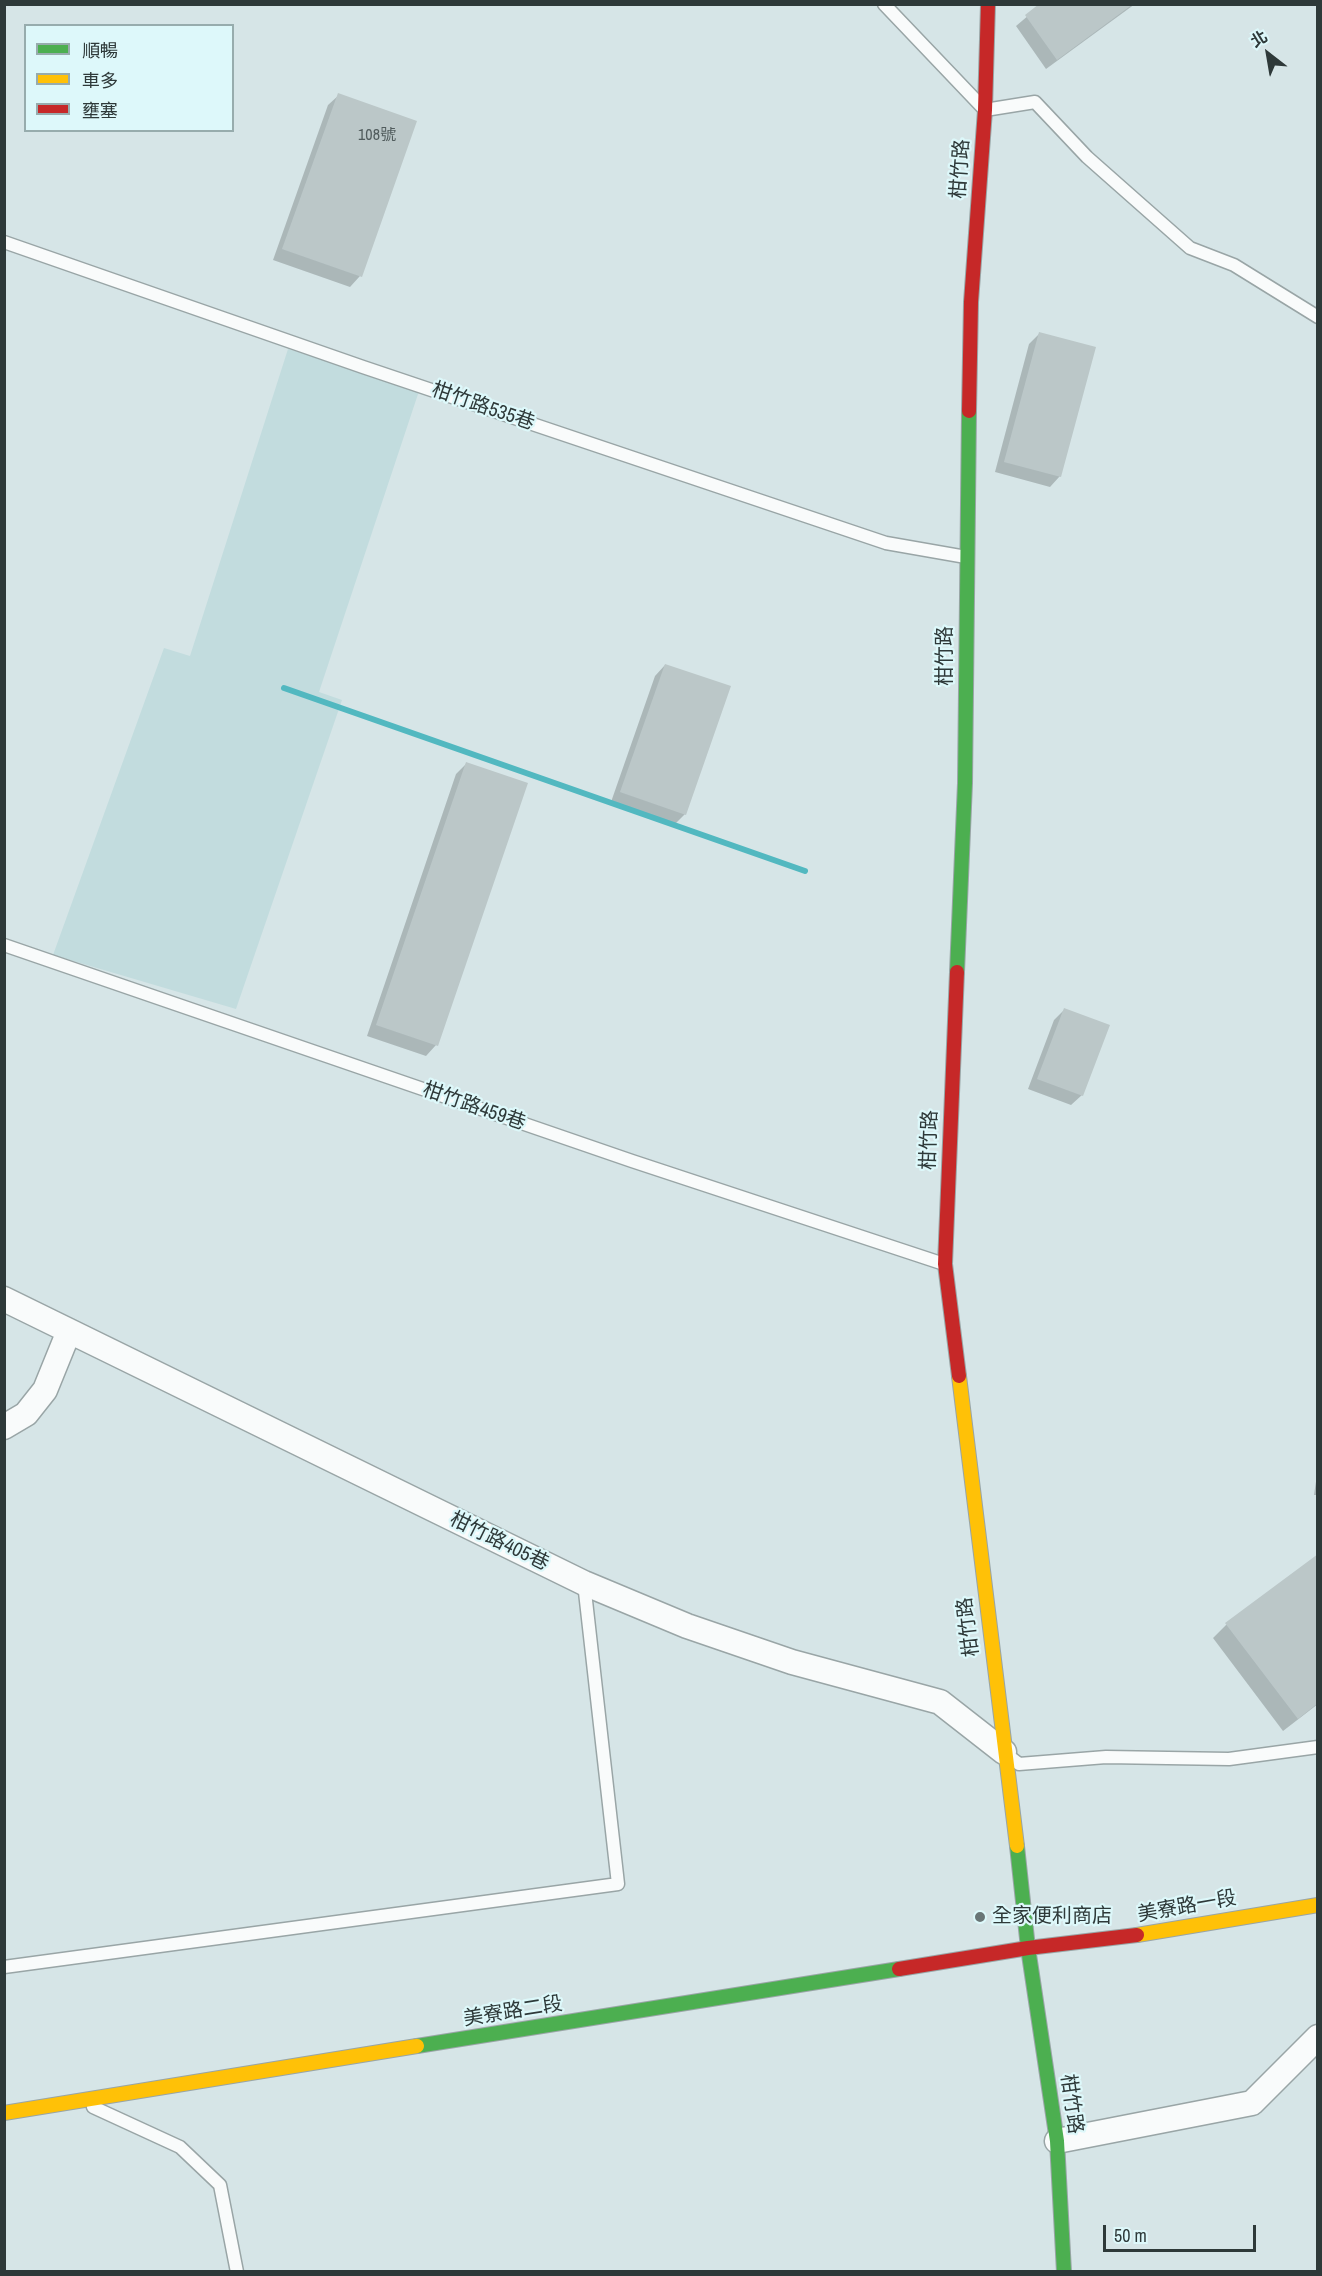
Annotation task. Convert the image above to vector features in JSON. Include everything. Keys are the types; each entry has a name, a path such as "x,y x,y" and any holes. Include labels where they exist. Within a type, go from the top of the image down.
{"street":[{"name":"柑竹路","path":"988,4 985,110 971,302 966,558 965,783 945,1264 1028,1948 1057,2140 1064,2271"},
{"name":"柑竹路405巷","path":"4,1299 584,1583 687,1626 792,1662 940,1702 1004,1752"},
{"path":"4,1427 26,1414 45,1390 69,1331"},
{"name":"美寮路一段","path":"1028,1948 1108,1940 1317,1905"},
{"name":"美寮路二段","path":"4,2113 1028,1948"},
{"path":"1057,2140 1252,2103 1317,2037"}],"lane":[{"path":"884,4 985,110 1035,102 1088,158 1190,248 1234,265 1317,317"},
{"name":"柑竹路535巷","path":"4,242 363,367 885,543 966,558"},
{"name":"柑竹路459巷","path":"4,945 632,1161 945,1264"},
{"path":"4,1967 618,1884 584,1583"},
{"path":"1004,1752 1019,1764 1106,1757 1228,1759 1317,1747"},
{"path":"78,2100 180,2147 220,2185 237,2271"}],"shaded area":[{"path":"288,349 420,388 319,692 342,700 236,1009 53,955 164,648 190,656"}],"building":[{"path":"1039,4 1133,4 1057,60 1025,15"},
{"path":"338,93 417,121 362,277 282,249"},
{"path":"1039,332 1096,347 1061,477 1004,462"},
{"path":"665,664 731,686 686,815 620,792"},
{"path":"466,762 528,783 438,1046 376,1025"},
{"path":"1064,1008 1110,1025 1083,1096 1037,1079"},
{"path":"1318,1554 1318,1680 1316,1682 1318,1684 1318,1703 1298,1719 1225,1623"}],"waterway":[{"path":"284,688 805,871"}],"traffic: fast":[{"path":"957,972 965,783 969,411"},
{"path":"1017,1846 1028,1948 1057,2141 1064,2272"},
{"path":"417,2046 899,1969"}],"traffic: slow":[{"path":"959,1376 1017,1846"},
{"path":"1137,1935 1318,1905"},
{"path":"4,2113 417,2046"}],"traffic: jam":[{"path":"969,411 971,302 985,110 988,4"},
{"path":"957,972 945,1264 959,1376"},
{"path":"899,1969 1028,1948 1137,1935"}],"place":[{"name":"全家便利商店","path":"980,1917"}]}
